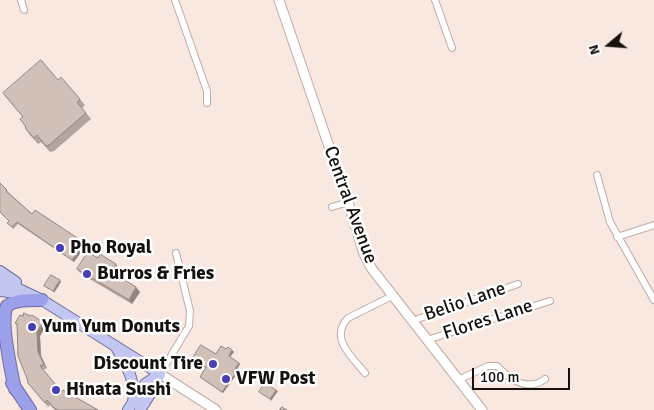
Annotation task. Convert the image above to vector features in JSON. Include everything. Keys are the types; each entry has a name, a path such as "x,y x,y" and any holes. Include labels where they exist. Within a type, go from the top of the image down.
{"highway":[{"path":"15,389 0,322 3,312 14,302 37,298"},
{"path":"0,356 15,389 30,410"}],"main road":[{"path":"0,271 37,298"},
{"path":"0,280 37,298 160,374"},
{"path":"0,291 37,298"},
{"path":"116,347 133,380 135,392 131,406"},
{"path":"131,406 145,384 160,374"},
{"path":"140,410 160,374"}],"street":[{"path":"20,0 24,10"},
{"path":"175,0 207,91 208,103"},
{"name":"Central Avenue","path":"279,0 364,254 372,269 392,296 482,410"},
{"path":"435,0 452,48"},
{"path":"597,175 610,222 654,300"},
{"path":"332,207 348,202"},
{"path":"618,237 654,225"},
{"path":"176,252 190,311 189,326 160,374 216,410"},
{"name":"Belio Lane","path":"412,321 518,284"},
{"path":"365,372 342,345 340,332 348,318 392,296"},
{"name":"Flores Lane","path":"427,340 550,300"},
{"path":"458,380 488,366 497,366 517,382 533,384 545,379"}],"building":[{"path":"41,60 58,80 61,77 80,99 77,102 86,113 46,146 37,135 34,138 25,128 20,119 23,117 3,93"},
{"path":"0,183 6,191 32,214 35,210 85,243 72,260 17,222 12,227 7,223 9,221 0,212"},
{"path":"88,252 98,258 100,254 116,264 111,271 136,287 129,300 77,269"},
{"path":"51,275 60,280 53,291 44,286"},
{"path":"24,313 32,315 43,322 37,332 38,352 44,364 40,366 62,392 63,390 98,410 58,410 47,400 45,403 27,382 18,356 17,324 15,323 20,315 23,316"},
{"path":"201,345 216,354 221,346 226,349 228,347 232,350 229,356 239,363 233,372 235,374 222,392 200,377 206,367 192,359"},
{"path":"265,383 276,390 270,399 259,392"}],"place":[{"name":"Pho Royal","path":"60,248"},
{"name":"Burros & Fries","path":"87,274"},
{"name":"Yum Yum Donuts","path":"32,327"},
{"name":"Discount Tire","path":"213,364"},
{"name":"VFW Post","path":"226,379"},
{"name":"Hinata Sushi","path":"56,390"}]}
